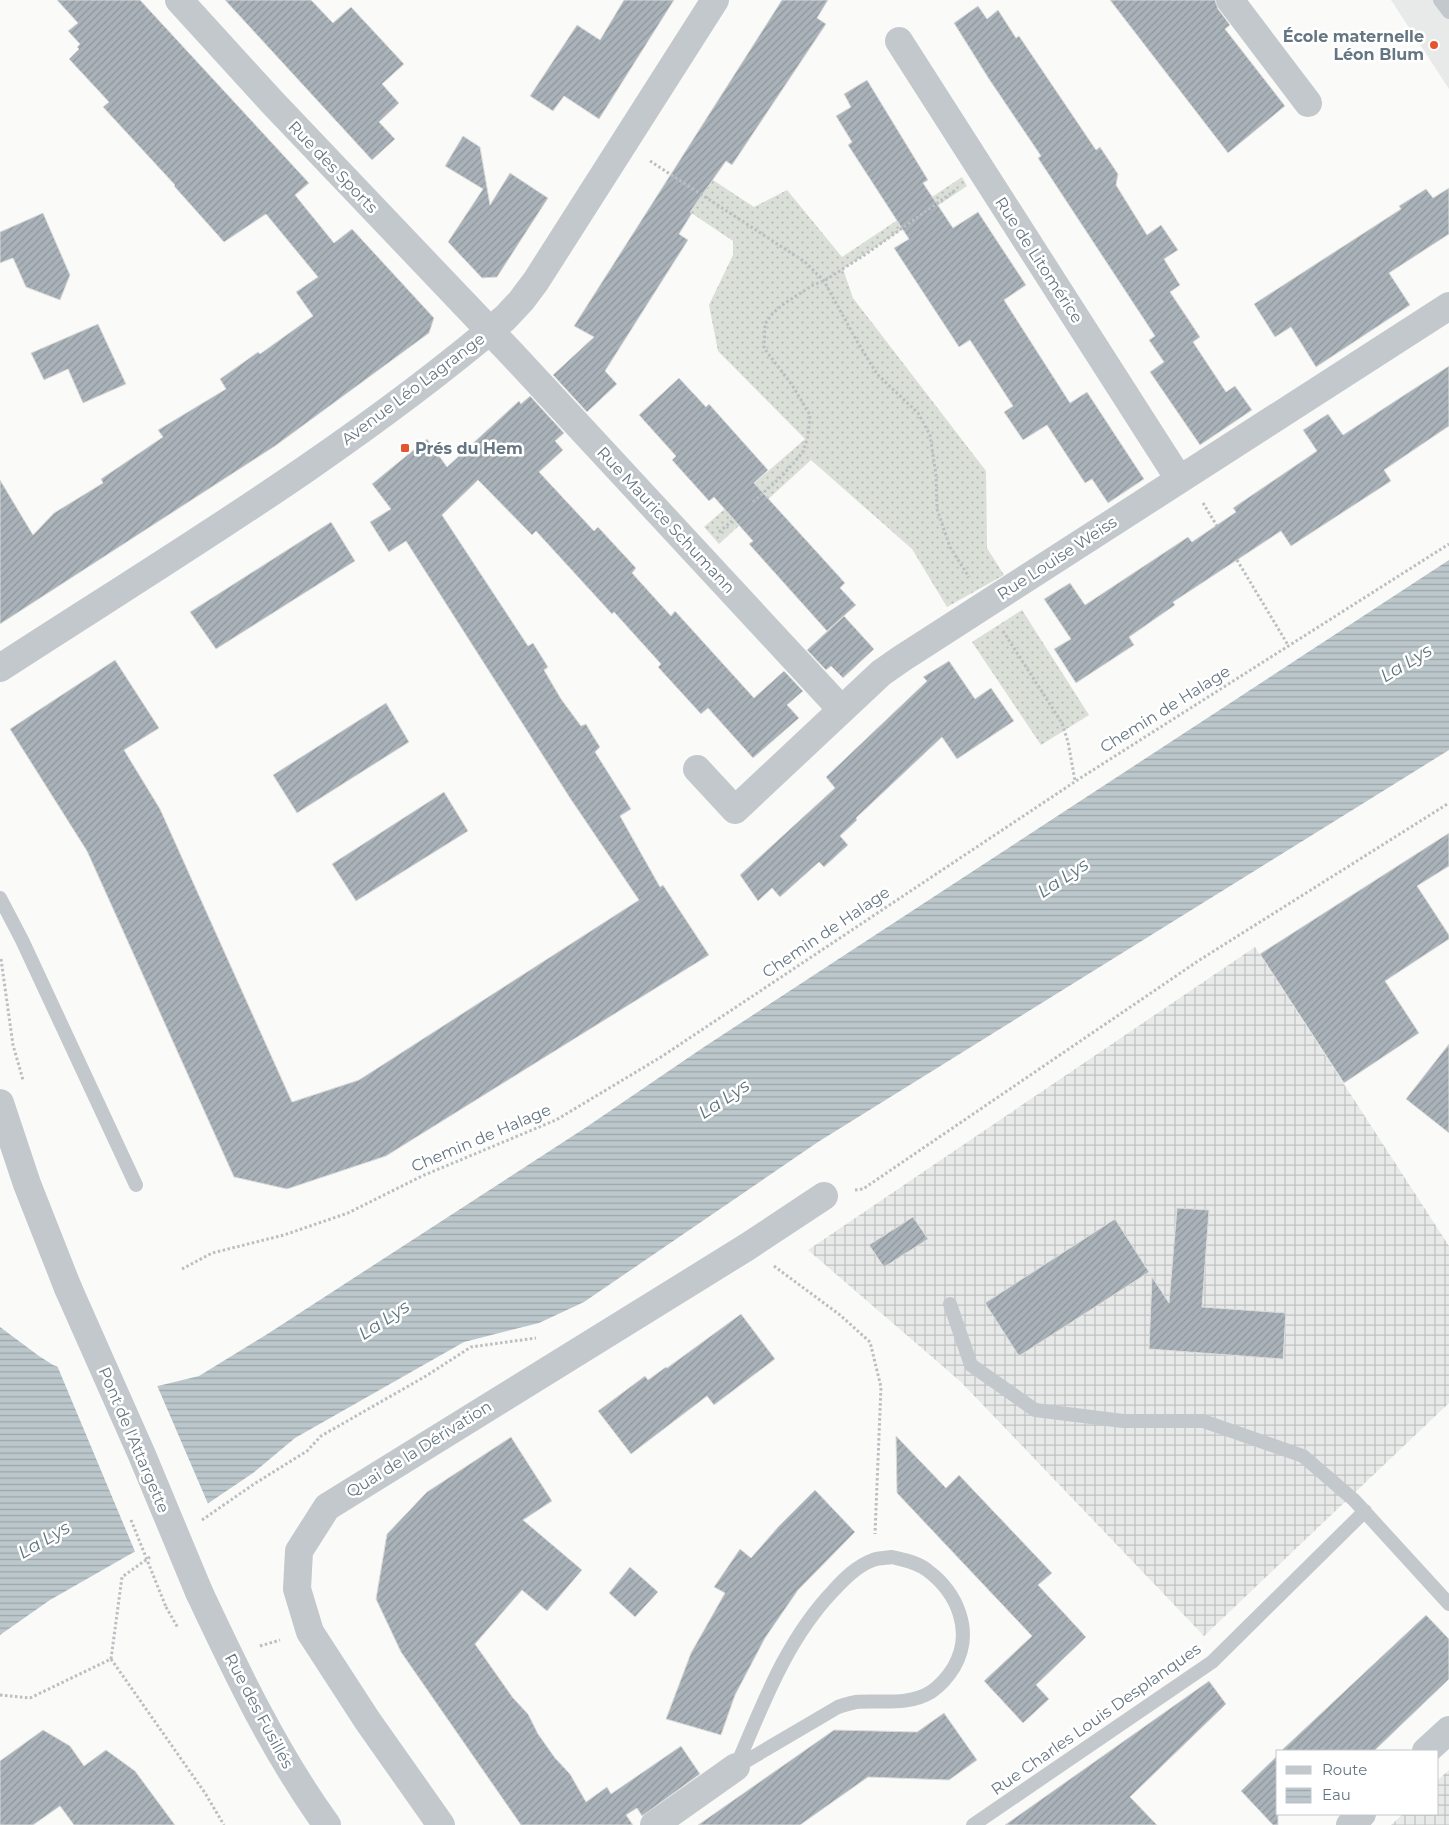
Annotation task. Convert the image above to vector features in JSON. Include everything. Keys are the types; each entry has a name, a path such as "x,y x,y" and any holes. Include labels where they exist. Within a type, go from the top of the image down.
{"street":[{"name":"Rue des Sports","path":"179,0 272,102 490,331"},
{"name":"Avenue Léo Lagrange","path":"0,668 293,477 376,419 490,331 514,310 536,281 715,0"},
{"path":"1230,0 1308,103"},
{"name":"Rue de Litomérice","path":"899,41 1178,480"},
{"name":"Rue Louise Weiss","path":"697,769 735,810 881,673 1449,306"},
{"name":"Rue Maurice Schumann","path":"490,331 841,709"},
{"name":"Pont de l'Attargette","path":"0,1103 27,1184 68,1288 142,1455 199,1592"},
{"name":"Quai de la Dérivation","path":"440,1825 367,1720 310,1632 296,1589 300,1551 327,1507 747,1247 824,1196"},
{"name":"Rue des Fusillés","path":"199,1592 263,1723 287,1766 327,1825"},
{"path":"1427,1750 1449,1730"},
{"path":"654,1825 736,1767"},
{"path":"1350,1825 1361,1815"}],"lane":[{"path":"1440,0 1449,12"},
{"path":"0,898 22,940 136,1185"},
{"path":"950,1304 971,1365 1034,1410 1123,1421 1203,1421 1303,1456 1365,1511 1449,1604"},
{"name":"Rue Charles Louis Desplanques","path":"973,1825 1212,1662 1365,1511"},
{"path":"892,1557 911,1561 927,1570 950,1592 963,1624 963,1643 958,1660 947,1679 931,1692 915,1699 900,1702 855,1702 838,1707 736,1767 781,1663 797,1636 812,1615 856,1568 874,1560 892,1557"}],"path":[{"path":"624,144 805,262 824,281 858,343 878,374 918,413 930,435 936,476 936,509 950,547 984,605 1013,645 1062,722 1068,742 1075,781"},
{"path":"753,502 782,476 803,452 808,436 810,415 792,385 764,348 765,324 782,305 813,285 824,281 902,229 982,171"},
{"name":"Chemin de Halage","path":"182,1269 212,1253 284,1235 348,1214 422,1176 556,1120 661,1057 1075,781 1449,544"},
{"path":"1237,560 1288,645"},
{"path":"824,1196 862,1189 1206,956 1449,803"},
{"path":"747,1247 840,1314 870,1342 881,1387 874,1560"},
{"path":"200,1522 254,1484 307,1451 321,1436 426,1376 471,1347 538,1338"},
{"path":"153,1555 122,1577 111,1658 205,1794 224,1825"},
{"path":"0,1695 30,1698 111,1658"}],"shaded area":[{"name":"École maternelle Léon Blum","path":"1391,0 1449,0 1449,89"},
{"path":"681,159 754,207 787,190 842,257 962,177 967,186 843,269 853,298 986,471 987,548 1004,575 947,607 912,549 811,460 719,544 704,527 805,439 718,351 709,305 733,255 733,241 660,192"},
{"path":"1022,610 1089,715 1041,745 972,642"},
{"path":"1255,947 1449,1246 1449,1403 1204,1636 961,1382 808,1250"},
{"path":"1449,1770 1449,1825 1391,1825 1402,1815 1439,1815 1439,1779"}],"water":[{"name":"La Lys","path":"1449,560 1449,750 818,1142 584,1302 539,1323 464,1342 295,1438 253,1473 148,1544 50,1600 0,1635 0,1327 53,1365 93,1379 112,1383 158,1386 199,1376 269,1333 585,1128 704,1047"}],"pier":[{"path":"56,1363 113,1381 156,1383 209,1506 136,1554"}],"building":[{"path":"57,0 140,0 309,183 295,195 334,243 352,229 434,318 429,333 275,446 0,624 0,480 33,535 54,513 103,483 101,479 163,437 158,430 226,389 220,379 258,352 260,354 313,316 296,292 318,277 266,214 224,242 175,185 103,107 109,102 69,59 79,49 77,47 80,44 68,31 78,23"},
{"path":"225,0 311,0 333,23 351,7 404,64 382,84 399,103 379,122 395,139 372,160"},
{"path":"624,0 674,0 599,119 564,96 553,111 530,96 577,25 600,40"},
{"path":"782,0 828,0 817,18 826,24 732,165 726,161 690,212 692,213 679,234 688,240 605,371 617,384 587,412 553,375 594,337 574,326"},
{"path":"1110,0 1215,0 1218,9 1230,25 1225,29 1285,106 1228,153"},
{"path":"978,6 987,19 998,10 1016,38 1019,36 1096,150 1100,147 1118,174 1116,185 1147,235 1161,225 1178,250 1164,259 1180,285 1170,292 1200,337 1193,342 1226,392 1235,386 1252,410 1200,445 1150,372 1164,362 1149,340 1155,336 1038,158 1041,156 954,23"},
{"path":"867,80 928,180 923,183 953,228 978,212 1026,285 1004,300 1070,403 1087,392 1144,479 1108,503 1092,479 1085,483 1047,425 1023,440 1004,412 1013,406 970,340 959,347 894,248 909,239 848,145 852,142 836,116 851,107 844,94"},
{"path":"463,136 480,147 490,205 510,173 548,198 497,277 482,278 448,242 483,189 445,166"},
{"path":"1449,188 1449,234 1389,273 1410,305 1316,367 1291,327 1275,337 1254,304 1401,209 1399,206 1426,189 1433,198"},
{"path":"43,213 70,275 60,300 26,287 13,258 0,263 0,232"},
{"path":"98,324 126,384 83,403 68,369 44,380 31,353"},
{"path":"1449,366 1449,426 1384,470 1391,481 1291,546 1281,531 1173,602 1175,605 1129,637 1134,645 1076,683 1054,649 1071,639 1044,599 1070,583 1085,605 1188,537 1192,542 1236,512 1233,508 1317,451 1303,430 1328,414 1343,435"},
{"path":"679,378 706,407 709,404 768,470 754,483 845,583 840,588 856,605 827,631 749,544 753,541 714,497 709,501 672,460 676,456 639,415"},
{"path":"530,396 564,433 555,441 563,450 539,472 594,531 598,527 636,568 632,573 671,616 675,611 754,698 784,671 803,691 787,705 799,718 753,758 708,708 701,714 658,667 661,664 614,612 612,614 536,531 532,535 478,480 442,515 528,646 533,643 548,667 544,670 561,699 581,726 586,724 600,747 595,752 631,809 620,816 660,887 663,885 709,955 386,1156 287,1189 234,1177 87,851 10,729 115,660 159,728 124,750 160,809 292,1102 359,1080 639,900 570,798 406,541 389,552 370,522 391,509 372,484 427,439 447,467 519,401 521,404"},
{"path":"331,522 355,561 216,649 190,612"},
{"path":"844,616 874,649 843,678 831,666 826,670 807,650"},
{"path":"949,661 975,699 991,688 1014,721 957,759 942,737 856,818 857,820 840,836 848,845 824,867 819,862 780,897 772,888 758,901 740,875 835,788 826,777 927,681 923,677"},
{"path":"386,703 409,742 297,813 273,775"},
{"path":"444,792 468,831 356,901 332,864"},
{"path":"1449,833 1449,866 1417,886 1449,935 1449,939 1385,981 1419,1033 1344,1083 1260,954"},
{"path":"1449,1044 1449,1133 1406,1099"},
{"path":"1177,1208 1209,1210 1202,1307 1286,1313 1283,1359 1149,1349 1152,1277 1169,1303"},
{"path":"913,1217 928,1239 884,1267 869,1245"},
{"path":"1115,1219 1149,1272 1019,1356 985,1303"},
{"path":"741,1314 775,1359 714,1405 707,1396 631,1454 598,1411 645,1376 648,1380 667,1368"},
{"path":"896,1436 946,1488 959,1475 1052,1573 1038,1585 1086,1637 1036,1685 1049,1699 1023,1723 984,1681 1032,1636 897,1493"},
{"path":"511,1437 552,1501 523,1520 582,1570 547,1611 522,1590 475,1644 513,1698 528,1714 538,1734 555,1758 570,1774 586,1802 607,1787 611,1794 681,1746 700,1774 642,1816 637,1808 626,1815 633,1825 521,1825 401,1652 376,1599 387,1534 427,1492"},
{"path":"815,1490 855,1532 798,1590 765,1638 735,1695 721,1735 666,1719 691,1653 725,1593 714,1587 740,1549 751,1558 779,1526"},
{"path":"630,1567 658,1592 635,1617 609,1593"},
{"path":"1426,1615 1449,1639 1449,1679 1375,1750 1282,1750"},
{"path":"1209,1681 1226,1704 1130,1797 1157,1825 1005,1825"},
{"path":"944,1713 977,1760 949,1780 868,1777 800,1825 698,1825 834,1730 917,1732"},
{"path":"43,1730 70,1746 84,1766 106,1750 135,1771 175,1825 74,1825 60,1806 33,1825 0,1825 0,1761"},
{"path":"1276,1757 1276,1815 1278,1815 1278,1825 1273,1825 1241,1791"}],"place":[{"name":"École maternelle Léon Blum","path":"1434,45"},
{"name":"Prés du Hem","path":"405,448"}]}
